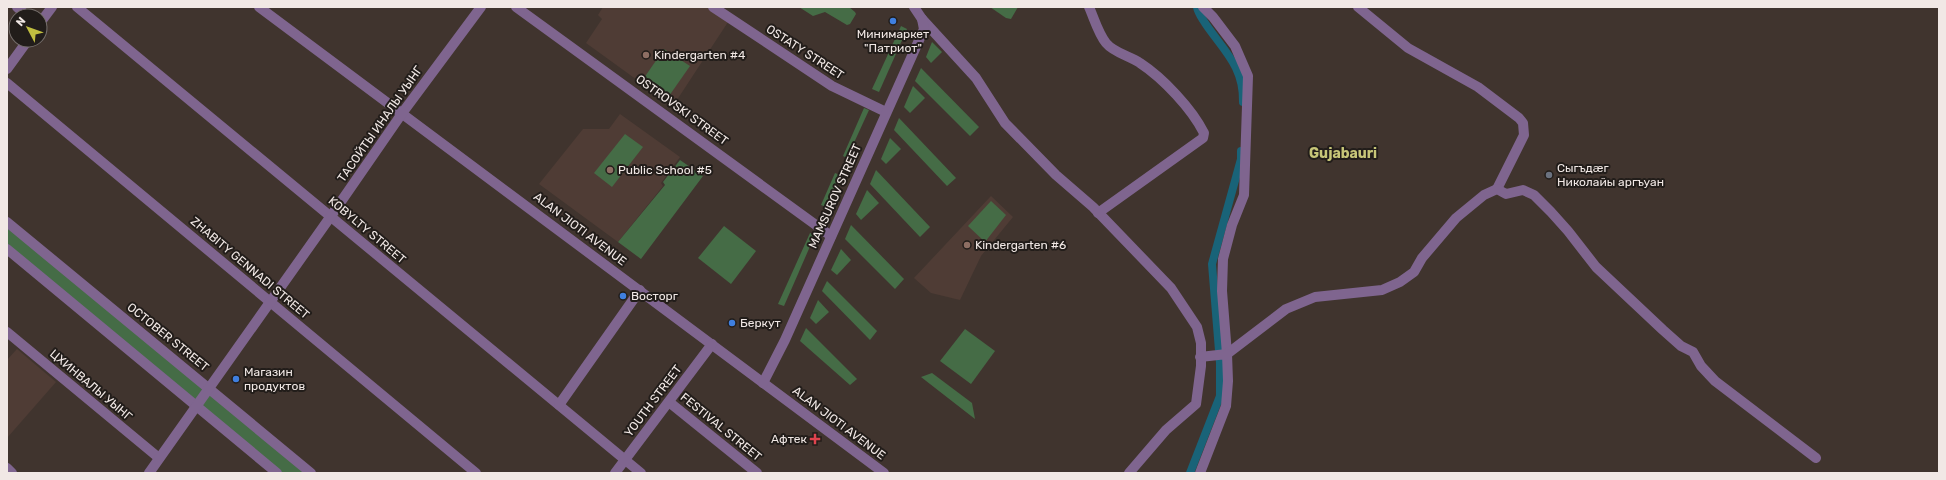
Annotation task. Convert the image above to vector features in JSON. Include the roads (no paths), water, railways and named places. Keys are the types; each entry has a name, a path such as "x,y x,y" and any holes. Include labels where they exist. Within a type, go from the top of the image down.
{"street":[{"name":"KOBYLTY STREET","path":"77,7 641,473"},
{"name":"ALAN JIOTI AVENUE","path":"259,7 402,112 884,473"},
{"name":"ТАСОЙТЫ ИНАЛЫ УЫНГ","path":"149,473 331,216 402,112 481,7"},
{"name":"OSTROVSKI STREET","path":"516,7 831,236"},
{"name":"OSTATY STREET","path":"713,7 832,86 886,112"},
{"path":"914,7 922,19 976,78 1005,123 1056,175 1098,213 1171,288 1197,327 1203,357 1196,404 1166,430 1129,473"},
{"path":"1089,7 1105,43 1113,50 1134,59 1148,69 1181,99 1204,133 1203,138 1098,213"},
{"path":"1200,473 1226,406 1228,381 1222,291 1223,259 1232,225 1244,196 1248,76 1235,46 1213,17 1203,7"},
{"path":"1203,357 1225,354 1286,310 1315,297 1382,290 1400,282 1414,272 1422,258 1456,218 1484,195 1497,189 1524,135 1523,123 1519,118 1478,87 1408,48 1358,7"},
{"name":"MAMSUROV STREET","path":"763,383 785,340 924,29 922,19"},
{"path":"7,68 22,48"},
{"name":"ZHABITY GENNADI STREET","path":"7,83 476,473"},
{"path":"1497,189 1506,194 1523,190 1534,195 1568,231 1596,267 1681,346 1693,352 1701,366 1715,381 1816,458"},
{"name":"OCTOBER STREET","path":"7,222 311,473"},
{"path":"7,249 277,473"},
{"path":"559,405 640,290"},
{"name":"ЦХИНВАЛЫ УЫНГ","path":"7,332 159,458"},
{"name":"YOUTH STREET","path":"615,473 712,344"},
{"name":"FESTIVAL STREET","path":"669,402 757,473"},
{"path":"7,468 12,473"}],"waterway":[{"path":"1197,7 1205,23 1236,68 1240,78 1243,102"},
{"path":"1190,473 1220,396 1220,363 1212,264 1241,159 1241,151"}],"place":[{"name":"Минимаркет \"Патриот\"","path":"893,21"},
{"name":"Kindergarten #4","path":"646,55"},
{"name":"Public School #5","path":"610,170"},
{"name":"Сыгъдæг Николайы аргъуан","path":"1549,175"},
{"name":"Kindergarten #6","path":"967,245"},
{"name":"Восторг","path":"623,296"},
{"name":"Беркут","path":"732,323"},
{"name":"Магазин продуктов","path":"236,379"},
{"name":"Афтек","path":"815,439"}],"district":[{"name":"Gujabauri","path":"1343,153"}]}
